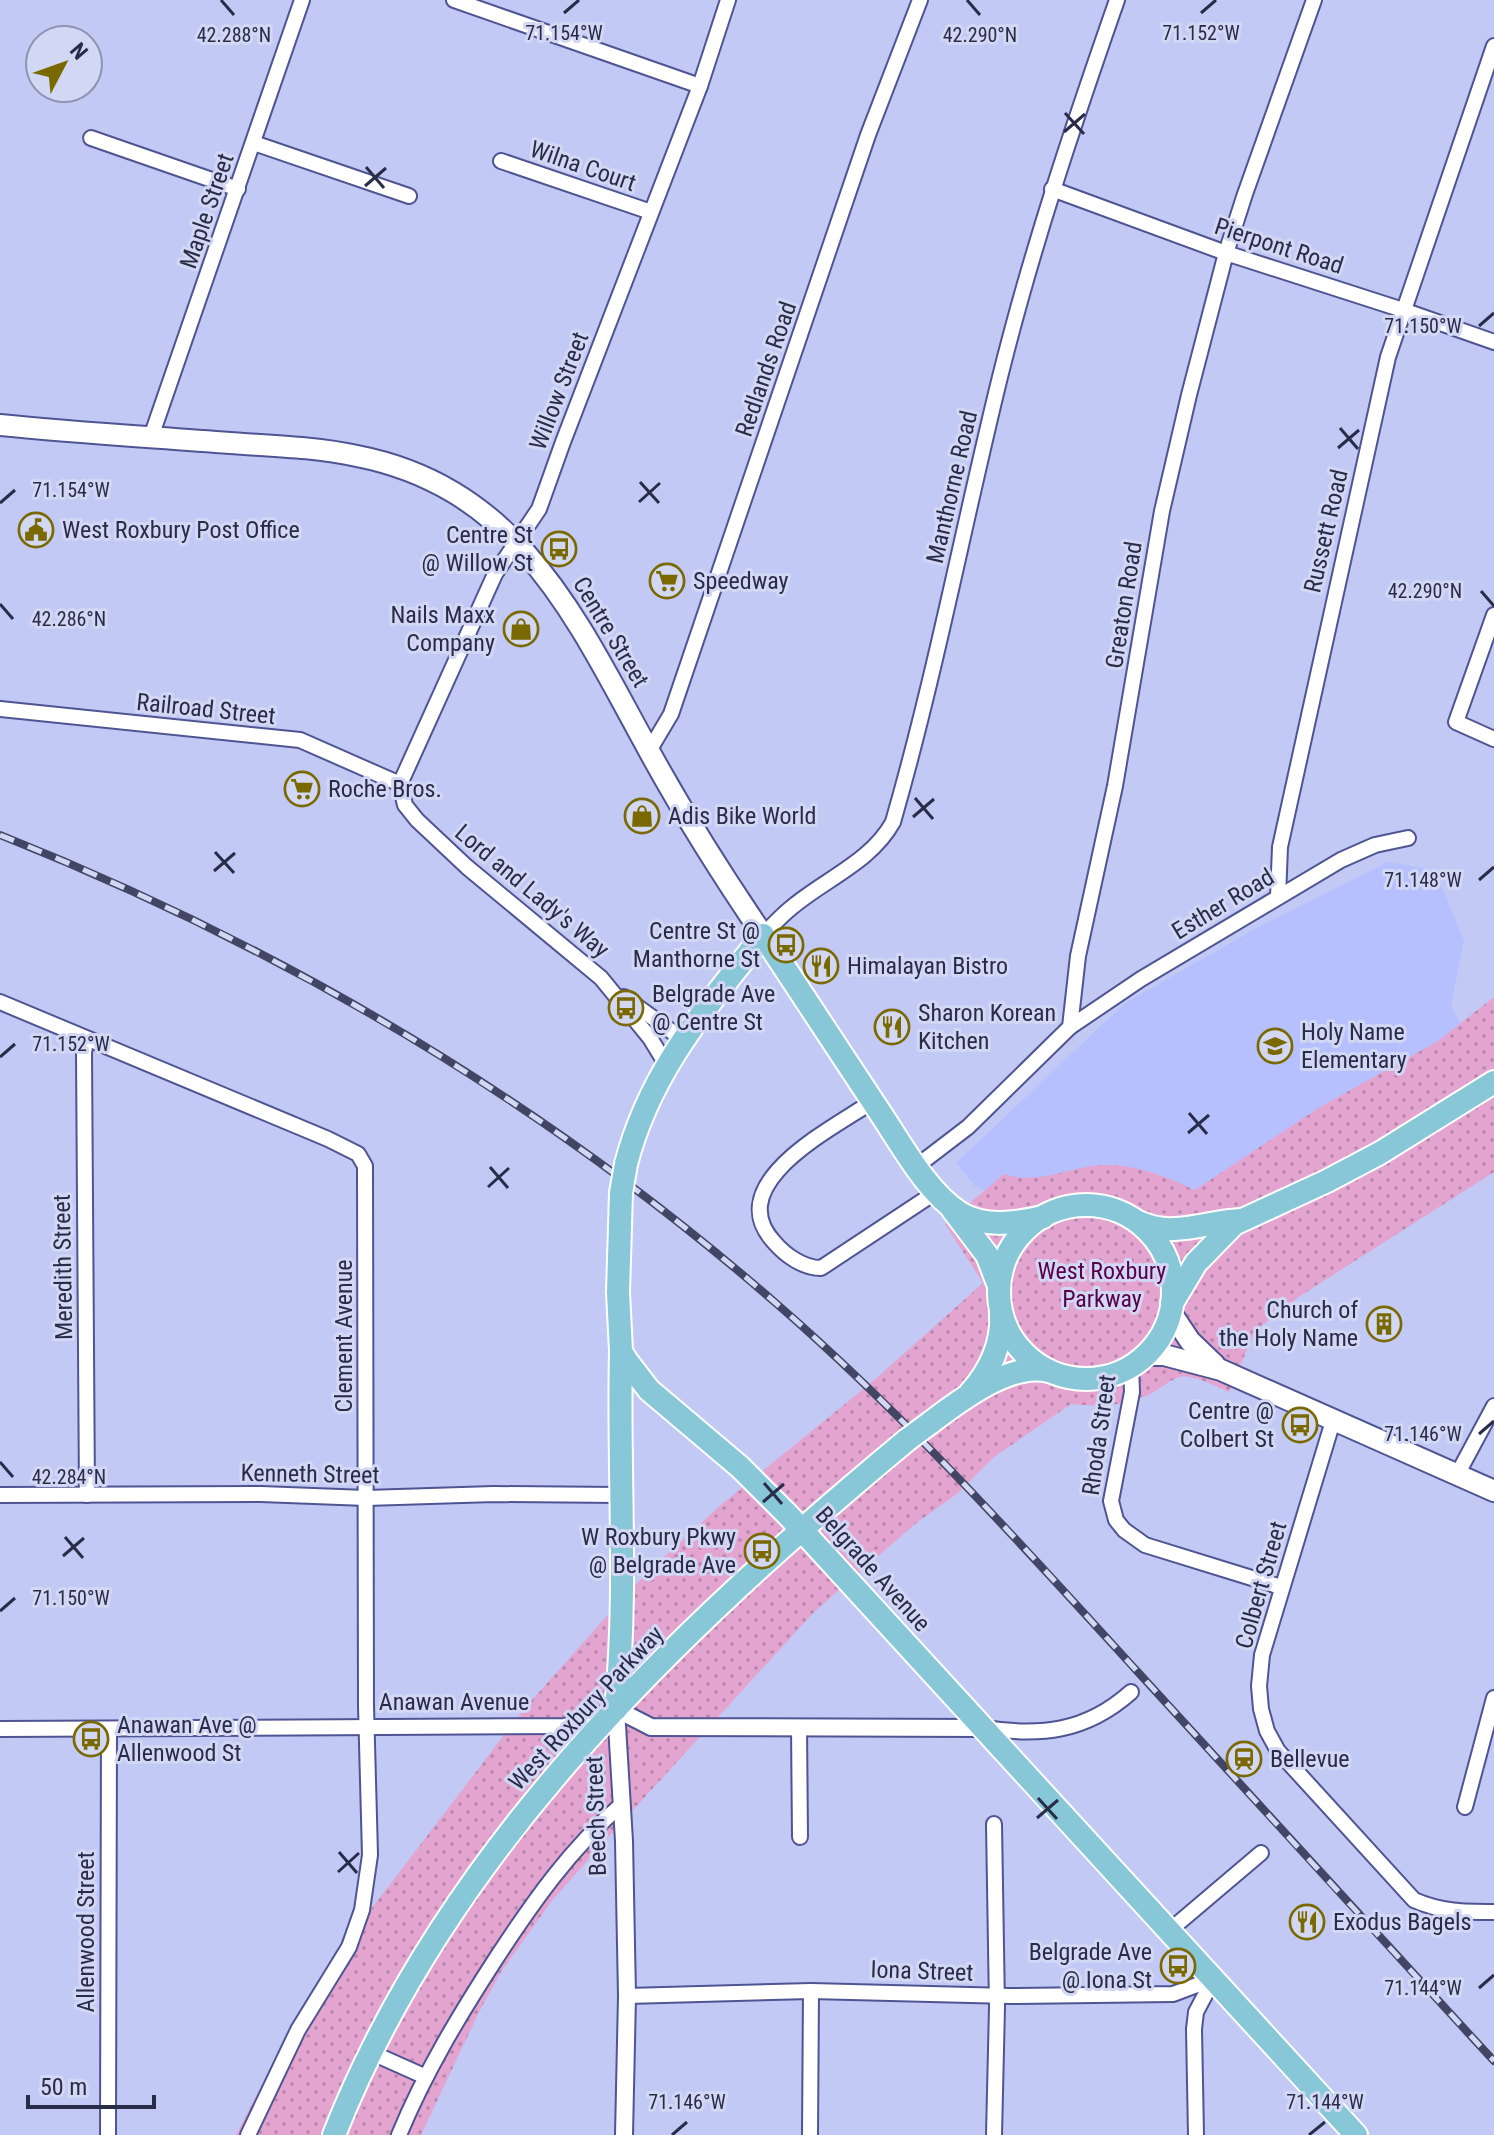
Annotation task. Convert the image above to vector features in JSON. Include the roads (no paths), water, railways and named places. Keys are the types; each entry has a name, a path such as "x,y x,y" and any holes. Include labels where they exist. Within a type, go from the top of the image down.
{"main road":[{"name":"Centre Street","path":"0,425 317,449 375,460 446,487 486,515 535,561 563,599 713,859 917,1166 987,1255 999,1286"},
{"path":"621,1351 617,1269 621,1193 626,1164 643,1110 682,1039 763,935"},
{"path":"1136,1363 1162,1333 1170,1308 1196,1263 1241,1220 1354,1167 1494,1082"},
{"path":"943,1199 973,1219 992,1223 1043,1217"},
{"path":"1241,1220 1215,1221 1169,1231 1152,1228 1108,1208 1081,1205 1055,1211 1015,1241 1004,1262 999,1286 1001,1312 1010,1333 1023,1352 1050,1371 1070,1378 1091,1379 1112,1375 1149,1355 1164,1355 1221,1370 1494,1491"},
{"path":"1133,1219 1152,1237 1166,1259 1172,1284 1170,1308 1190,1341 1221,1370"},
{"name":"West Roxbury Parkway","path":"334,2135 370,2052 414,1970 456,1905 521,1818 616,1709 700,1623 907,1440 970,1393 983,1377 996,1350 1001,1312"},
{"name":"Beech Street","path":"616,1709 621,1655 621,1351"},
{"name":"Belgrade Avenue","path":"621,1351 632,1371 649,1390 740,1467 802,1530 1356,2135"},
{"name":"West Roxbury Parkway","path":"970,1393 1027,1370 1050,1371"}],"street":[{"name":"Maple Street","path":"151,437 302,0"},
{"path":"454,0 700,86"},
{"name":"Willow Street","path":"400,784 485,595 516,541 539,509 700,86 728,0"},
{"name":"Redlands Road","path":"649,751 671,714 868,135 920,0"},
{"name":"Manthorne Road","path":"763,935 791,907 874,847 893,822 937,653 999,381 1052,189 1117,0"},
{"name":"Greaton Road","path":"1070,1027 1078,956 1118,770 1162,511 1226,253 1314,0"},
{"name":"Russett Road","path":"1278,897 1280,847 1385,372 1403,310 1494,46"},
{"path":"91,138 238,189"},
{"path":"254,143 409,196"},
{"name":"Wilna Court","path":"501,161 651,212"},
{"name":"Pierpont Road","path":"1052,189 1226,253 1494,342"},
{"path":"1494,615 1456,722 1494,739"},
{"name":"Railroad Street","path":"0,709 300,740 400,784"},
{"name":"Lord and Lady's Way","path":"400,784 409,812 428,832 613,991 682,1039"},
{"name":"Esther Road","path":"1070,1027 1141,979 1341,860 1375,845 1408,838"},
{"name":"Lord and Lady's Way","path":"613,991 657,1046 666,1064"},
{"name":"Clement Avenue","path":"0,1002 358,1154 365,1166 370,1855 362,1910 349,1947 298,2030 248,2135"},
{"path":"917,1166 968,1127 1070,1027"},
{"name":"Meredith Street","path":"86,1040 87,1495"},
{"path":"873,1101 788,1159 772,1175 763,1192 760,1216 764,1231 779,1248 809,1268 821,1268 943,1199"},
{"name":"Rhoda Street","path":"1136,1363 1111,1501 1116,1520 1145,1545 1281,1587"},
{"path":"1457,1475 1494,1406"},
{"name":"Colbert Street","path":"1333,1421 1262,1655 1259,1686 1264,1721 1284,1760 1414,1900 1446,1912 1494,1912"},
{"name":"Kenneth Street","path":"0,1495 261,1494 366,1498 494,1494 620,1495"},
{"path":"616,1709 651,1727 982,1728 1026,1733 1057,1730 1098,1715 1131,1692"},
{"path":"1465,1807 1494,1698"},
{"name":"Anawan Avenue","path":"0,1729 565,1726 616,1709"},
{"name":"Beech Street","path":"616,1709 627,1996 624,2135"},
{"path":"799,1727 800,1837"},
{"name":"Allenwood Street","path":"108,2135 109,1729"},
{"path":"399,2135 465,2006 537,1896 594,1828 621,1805"},
{"path":"994,1824 997,1995 994,2135"},
{"path":"1169,1931 1261,1853"},
{"path":"1196,2135 1194,2029 1196,2012 1213,1979"},
{"name":"Iona Street","path":"627,1996 811,1991 997,1995 1173,1994 1194,1989 1213,1979"},
{"path":"810,2135 811,1991"},
{"path":"370,2052 426,2077"}],"railway":[{"path":"0,835 106,879 310,980 506,1098 690,1232 826,1348 962,1482 1494,2061"}],"place":[{"name":"West Roxbury Post Office","path":"36,530"},
{"name":"Centre St @ Willow St","path":"559,549"},
{"name":"Speedway","path":"667,581"},
{"name":"Nails Maxx Company","path":"521,629"},
{"name":"Roche Bros.","path":"302,789"},
{"name":"Adis Bike World","path":"642,816"},
{"name":"Centre St @ Manthorne St","path":"786,945"},
{"name":"Himalayan Bistro","path":"821,966"},
{"name":"Belgrade Ave @ Centre St","path":"626,1008"},
{"name":"Sharon Korean Kitchen","path":"892,1027"},
{"name":"Holy Name Elementary","path":"1275,1046"},
{"name":"Church of the Holy Name","path":"1384,1324"},
{"name":"Centre @ Colbert St","path":"1300,1425"},
{"name":"W Roxbury Pkwy @ Belgrade Ave","path":"762,1551"},
{"name":"Anawan Ave @ Allenwood St","path":"91,1739"},
{"name":"Bellevue","path":"1244,1759"},
{"name":"Exodus Bagels","path":"1307,1922"},
{"name":"Belgrade Ave @ Iona St","path":"1178,1966"}]}
